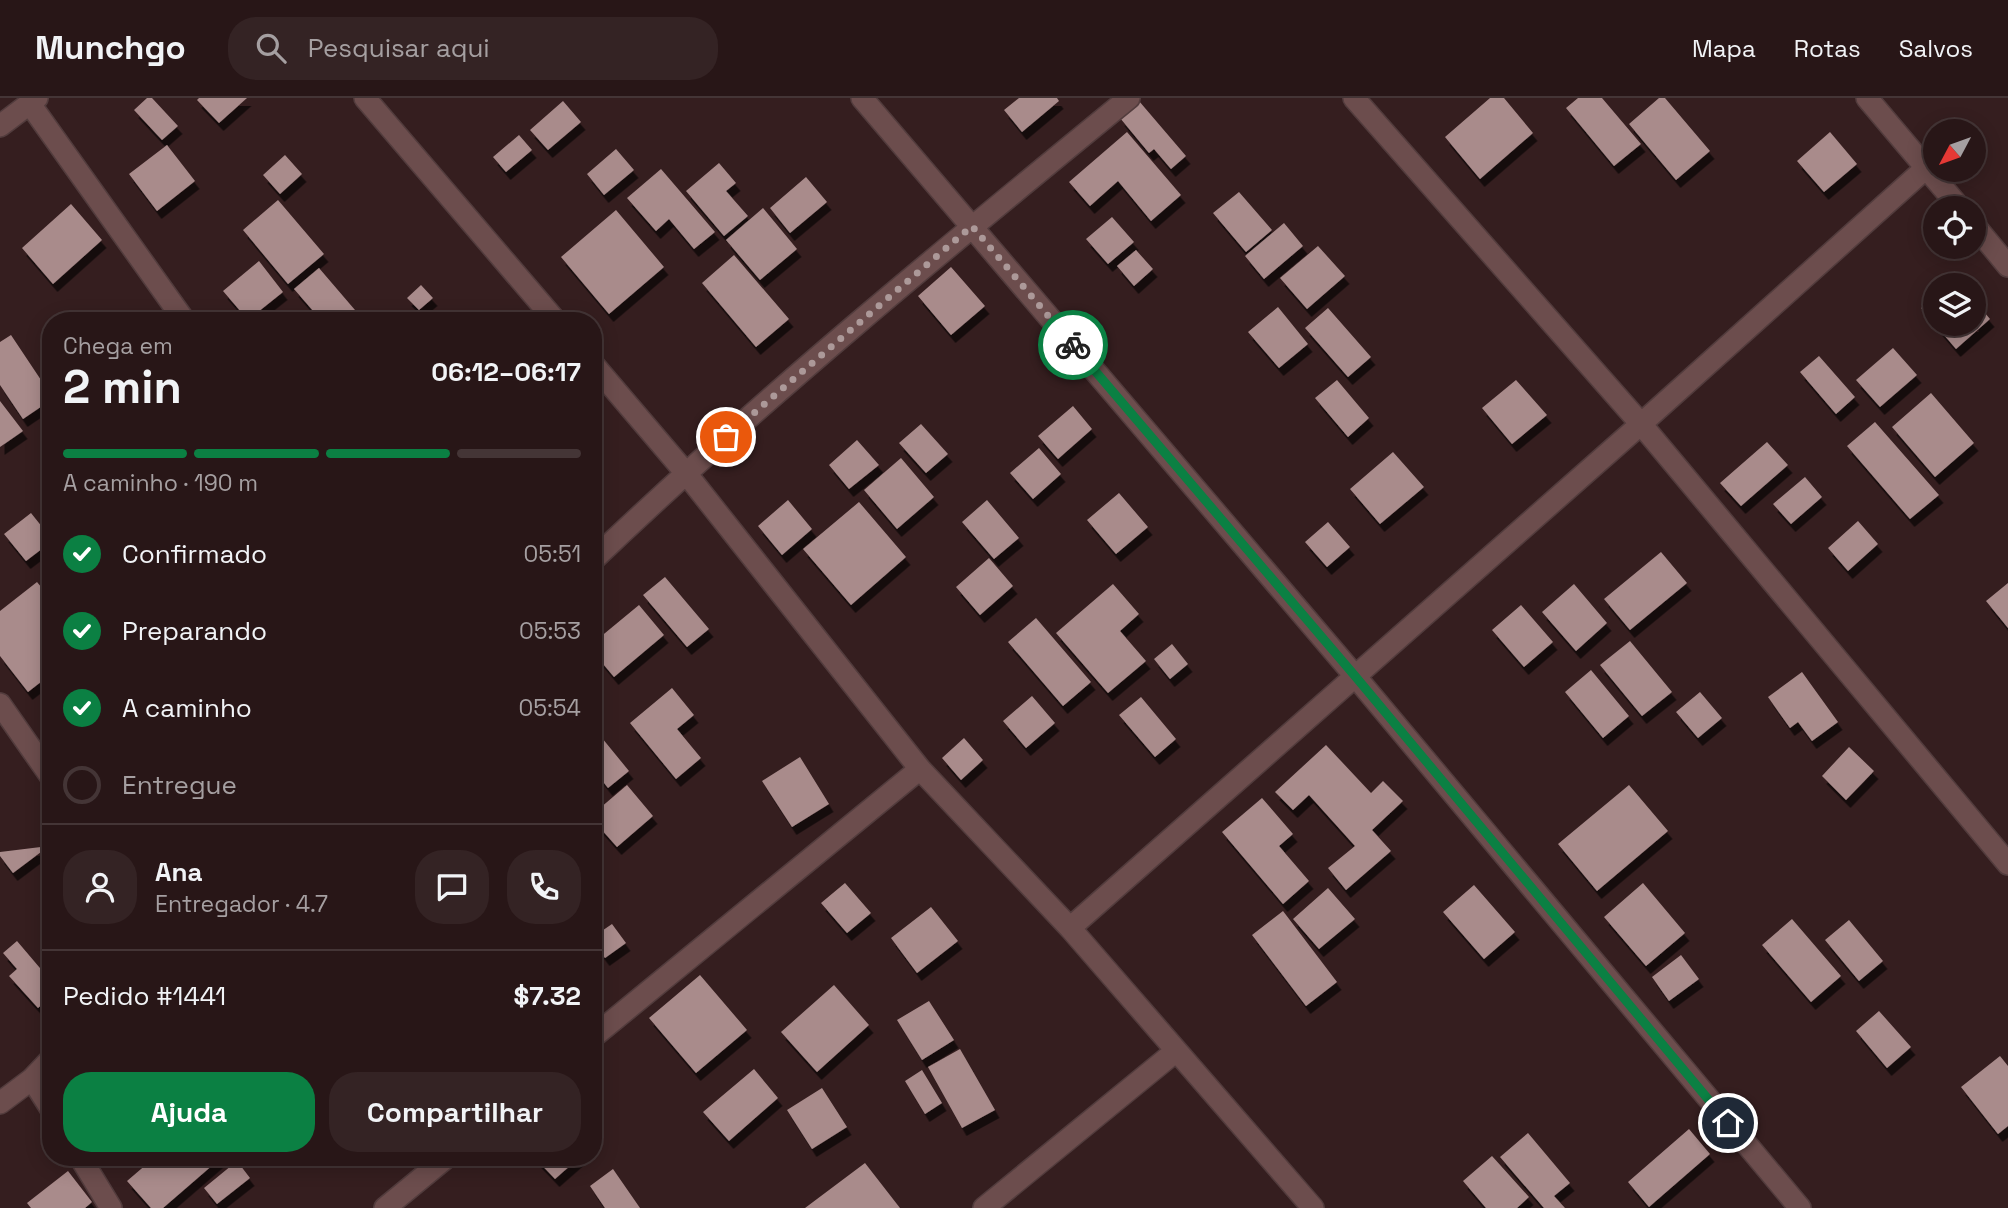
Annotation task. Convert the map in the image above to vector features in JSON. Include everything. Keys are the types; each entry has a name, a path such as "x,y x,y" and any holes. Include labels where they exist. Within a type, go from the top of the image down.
{"street":[{"path":"365,98 548,312"},
{"path":"862,98 1355,676 1800,1208"},
{"path":"602,551 685,472 972,226 1129,98"},
{"path":"1354,98 1642,424 2008,864"},
{"path":"1867,98 1923,164"},
{"path":"0,127 33,101 178,312"},
{"path":"1070,928 1642,424 1923,171"},
{"path":"1938,182 1950,196"},
{"path":"1986,240 2008,267"},
{"path":"602,375 685,472 920,769 1070,928 1313,1208"},
{"path":"0,704 42,764"},
{"path":"602,1030 920,769"},
{"path":"984,1208 1176,1051"},
{"path":"0,1103 42,1068"},
{"path":"32,1079 42,1095"},
{"path":"85,1166 111,1208"},
{"path":"385,1208 436,1166"}],"building":[{"path":"147,98 152,98 178,126 162,140 134,110"},
{"path":"247,98 219,123 197,100"},
{"path":"1019,98 1057,98 1059,101 1022,132 1004,110"},
{"path":"1490,98 1504,98 1533,133 1480,179 1445,137"},
{"path":"1578,98 1602,98 1641,144 1614,166 1566,108"},
{"path":"1659,98 1665,98 1710,151 1676,180 1629,124"},
{"path":"563,101 581,122 548,150 530,130"},
{"path":"1139,101 1186,156 1171,169 1154,149 1149,153 1120,118"},
{"path":"1127,132 1181,195 1151,221 1118,181 1090,206 1069,182"},
{"path":"1830,132 1857,164 1824,192 1797,161"},
{"path":"519,135 532,150 506,172 493,157"},
{"path":"167,145 195,181 157,211 129,174"},
{"path":"616,149 634,170 604,195 587,174"},
{"path":"285,155 302,174 280,194 263,175"},
{"path":"719,163 736,183 726,191 748,216 724,236 686,191"},
{"path":"661,169 715,232 694,249 669,219 656,231 627,198"},
{"path":"806,177 827,202 790,233 770,208"},
{"path":"1239,192 1272,230 1246,252 1213,213"},
{"path":"278,200 324,254 288,284 243,230"},
{"path":"71,204 102,240 53,284 22,248"},
{"path":"763,208 797,249 760,280 726,240"},
{"path":"616,210 664,267 609,314 561,257"},
{"path":"1112,217 1134,242 1108,264 1086,239"},
{"path":"1284,223 1303,246 1264,279 1245,256"},
{"path":"1318,246 1345,276 1307,309 1280,278"},
{"path":"1136,250 1153,269 1134,286 1117,266"},
{"path":"734,255 789,319 756,347 702,283"},
{"path":"259,261 283,292 258,312 241,312 223,291"},
{"path":"951,267 985,306 951,335 918,296"},
{"path":"319,268 355,310 314,312 294,289"},
{"path":"421,285 433,298 419,310 407,298"},
{"path":"1278,307 1308,344 1279,368 1248,332"},
{"path":"1328,308 1371,357 1348,377 1305,328"},
{"path":"11,335 42,382 42,406 23,419 0,385 0,342"},
{"path":"1945,336 1971,336 1956,349"},
{"path":"1893,348 1917,375 1880,407 1856,380"},
{"path":"1819,356 1855,397 1836,414 1800,372"},
{"path":"1337,380 1369,418 1348,437 1315,398"},
{"path":"1516,380 1547,415 1512,444 1482,408"},
{"path":"1931,393 1974,443 1935,477 1892,427"},
{"path":"0,401 23,431 0,447"},
{"path":"1073,406 1092,429 1058,459 1038,436"},
{"path":"1875,422 1939,495 1910,519 1847,446"},
{"path":"921,424 948,454 926,473 899,443"},
{"path":"857,440 879,465 849,489 829,465"},
{"path":"1767,442 1788,465 1741,506 1720,483"},
{"path":"1039,448 1061,474 1033,499 1010,473"},
{"path":"1393,452 1424,487 1380,524 1350,489"},
{"path":"901,458 934,497 897,529 864,490"},
{"path":"1805,477 1822,497 1791,524 1773,504"},
{"path":"1119,493 1148,527 1116,554 1087,520"},
{"path":"788,500 812,529 782,555 758,526"},
{"path":"987,500 1019,538 994,559 962,522"},
{"path":"859,502 906,557 851,605 803,549"},
{"path":"31,513 42,527 42,549 26,561 4,534"},
{"path":"1858,521 1878,544 1848,571 1828,548"},
{"path":"1328,522 1350,547 1327,567 1305,542"},
{"path":"1661,552 1687,583 1630,630 1604,599"},
{"path":"989,558 1013,586 980,615 956,587"},
{"path":"665,577 709,629 687,647 643,595"},
{"path":"37,582 42,588 42,681 28,692 0,656 0,611"},
{"path":"2008,583 2008,628 1986,601"},
{"path":"1113,584 1139,614 1120,631 1146,661 1108,693 1056,633"},
{"path":"1574,584 1607,623 1576,651 1542,612"},
{"path":"639,605 664,635 614,677 602,663 602,636"},
{"path":"1521,605 1553,642 1524,667 1492,630"},
{"path":"1036,618 1091,682 1063,706 1008,642"},
{"path":"1630,641 1672,692 1642,716 1600,665"},
{"path":"1172,644 1188,664 1170,679 1154,659"},
{"path":"1591,670 1629,716 1603,738 1565,692"},
{"path":"1802,672 1838,722 1812,741 1798,722 1790,728 1768,697"},
{"path":"672,688 694,715 677,729 701,758 676,779 630,723"},
{"path":"1700,692 1722,718 1698,738 1676,712"},
{"path":"1032,696 1055,723 1026,748 1003,721"},
{"path":"1141,697 1176,739 1155,757 1119,715"},
{"path":"602,738 629,771 608,788 602,780"},
{"path":"964,738 983,760 961,780 942,758"},
{"path":"1326,745 1371,793 1383,781 1403,801 1372,830 1391,851 1346,890 1328,868 1355,846 1309,795 1293,810 1275,792"},
{"path":"1849,747 1874,771 1846,800 1822,776"},
{"path":"800,757 829,804 792,827 762,781"},
{"path":"627,785 653,816 617,847 602,830 602,806"},
{"path":"1629,785 1668,831 1597,891 1558,844"},
{"path":"1262,798 1293,834 1279,846 1309,881 1283,904 1222,832"},
{"path":"42,847 42,851 13,873 0,856 0,852"},
{"path":"845,883 871,913 847,933 821,903"},
{"path":"1643,883 1685,933 1646,966 1604,917"},
{"path":"1474,885 1515,932 1484,959 1443,912"},
{"path":"1328,888 1355,919 1319,949 1293,919"},
{"path":"931,907 958,941 917,973 891,938"},
{"path":"1283,911 1337,982 1306,1006 1252,935"},
{"path":"1792,919 1841,976 1811,1002 1762,945"},
{"path":"1849,920 1883,961 1859,981 1825,940"},
{"path":"612,924 626,943 605,958 602,954 602,931"},
{"path":"17,941 42,970 42,1005 38,1008 9,976 17,969 3,953"},
{"path":"1681,955 1699,979 1669,1001 1652,977"},
{"path":"700,975 747,1030 696,1073 649,1018"},
{"path":"834,985 869,1025 817,1072 781,1032"},
{"path":"929,1001 954,1040 922,1060 897,1020"},
{"path":"1879,1011 1911,1047 1887,1068 1856,1031"},
{"path":"960,1049 995,1110 962,1128 928,1067"},
{"path":"2000,1056 2008,1066 2008,1126 1998,1134 1961,1087"},
{"path":"754,1069 778,1098 729,1141 703,1112"},
{"path":"922,1070 942,1103 925,1114 905,1081"},
{"path":"822,1088 847,1127 812,1149 787,1110"},
{"path":"1689,1129 1710,1154 1649,1207 1628,1182"},
{"path":"1528,1133 1570,1183 1554,1196 1565,1208 1544,1208 1500,1157"},
{"path":"1492,1156 1529,1197 1517,1208 1486,1208 1463,1181"},
{"path":"865,1163 900,1208 805,1208"},
{"path":"144,1166 212,1166 163,1208 151,1208 127,1181"},
{"path":"231,1166 241,1166 250,1178 217,1204 204,1188"},
{"path":"543,1166 570,1166 555,1179"},
{"path":"613,1169 640,1208 605,1208 590,1186"},
{"path":"68,1171 92,1202 85,1208 31,1208 27,1203"}],"way so far":[{"path":"726,437 972,226 1073,345"}],"route":[{"path":"1073,345 1355,676 1728,1123"}]}
